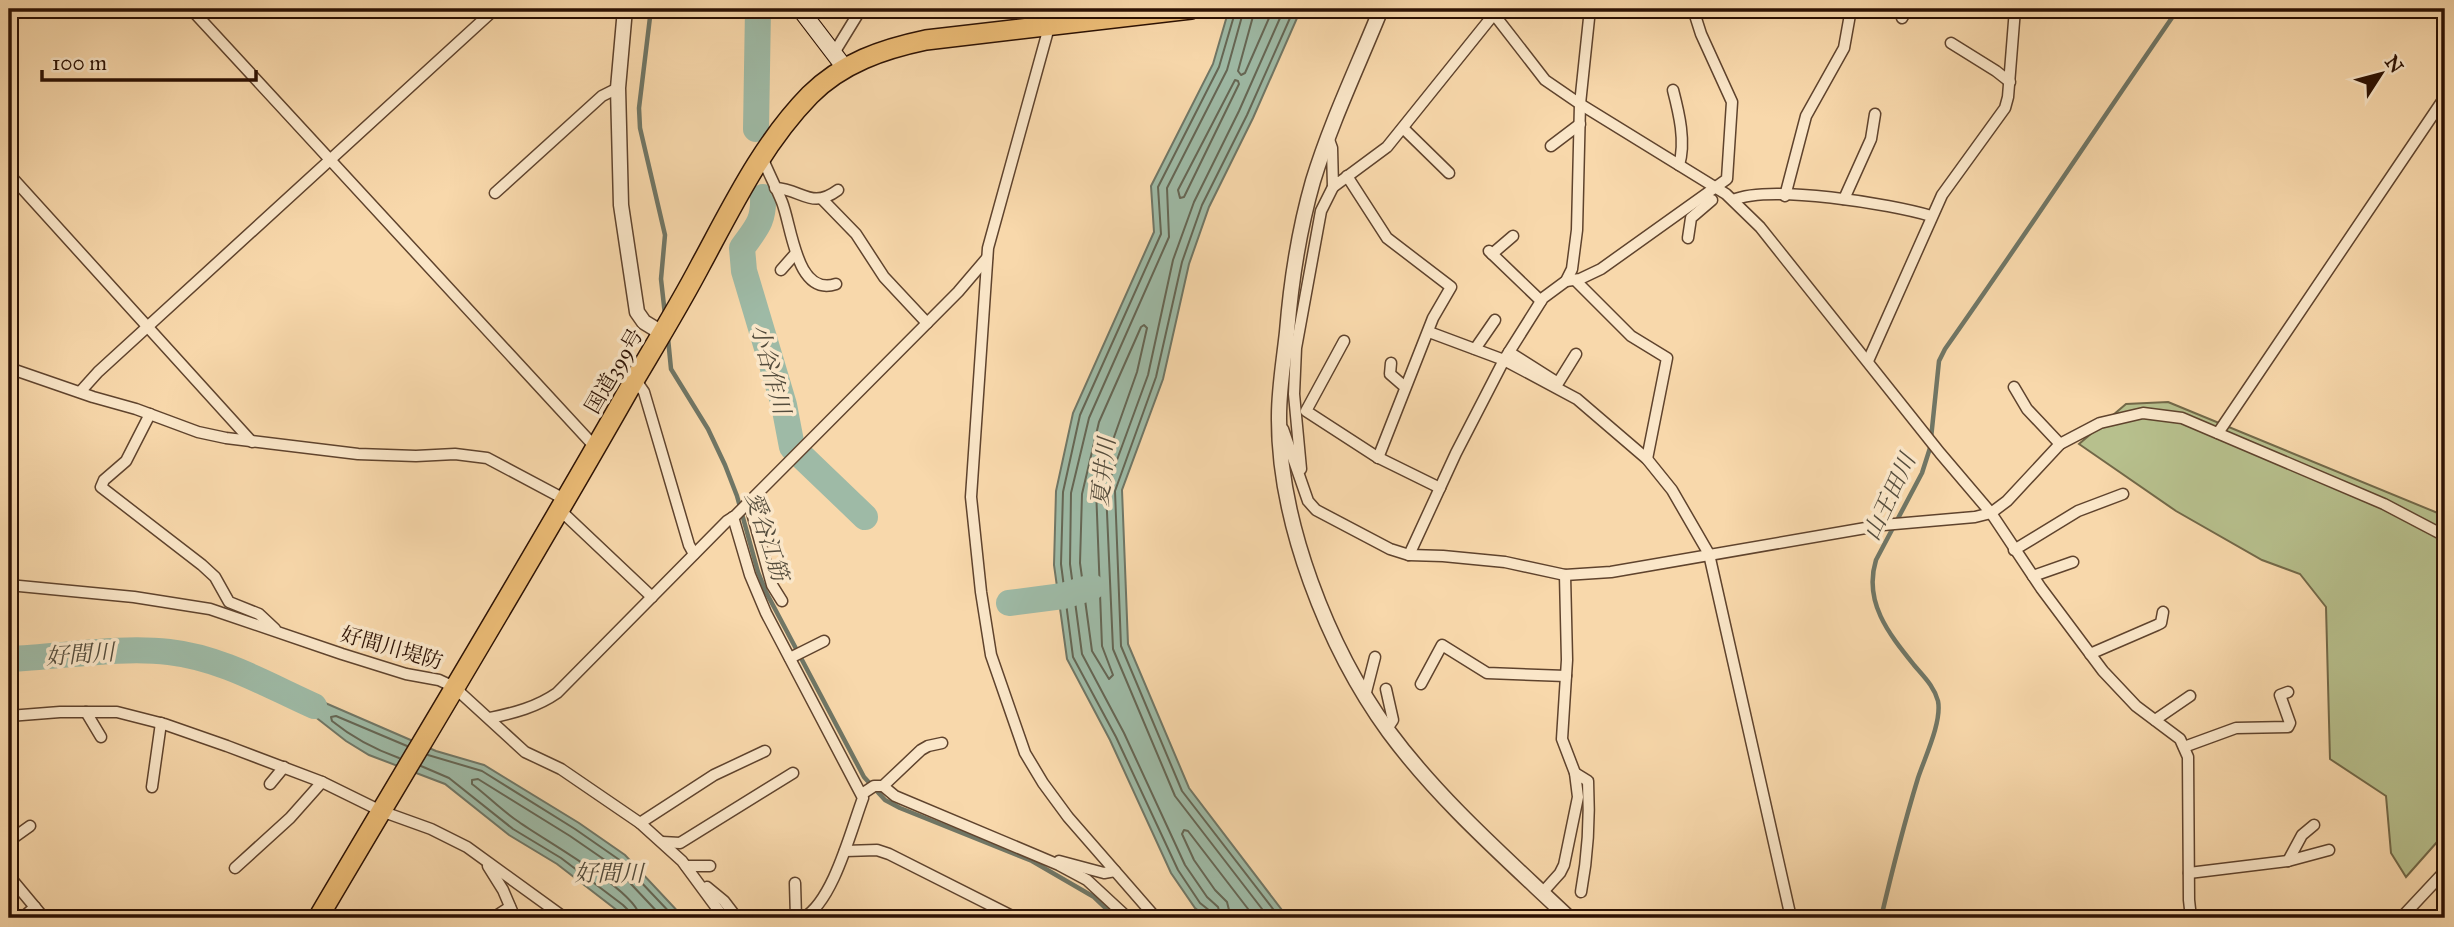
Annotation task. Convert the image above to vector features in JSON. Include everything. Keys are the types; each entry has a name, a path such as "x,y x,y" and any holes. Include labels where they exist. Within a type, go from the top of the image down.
{"highway":[{"name":"国道399号","path":"318,918 563,505 762,157 793,113 839,61 870,55 895,46 1051,18 1078,21 1191,9"}],"main road":[{"path":"800,9 839,61"}],"street":[{"path":"191,9 596,448"},
{"path":"80,392 98,372 495,9"},
{"path":"625,9 618,88 621,205 638,312 644,322 662,333"},
{"path":"839,61 861,9"},
{"path":"1381,9 1328,137 1313,183 1291,284 1279,417 1290,509 1300,549 1325,618 1349,670 1387,729 1451,805 1569,918"},
{"path":"1570,280 1577,230 1580,104 1590,9"},
{"path":"1688,238 1691,218 1727,179 1732,102 1701,34 1693,9"},
{"path":"1785,196 1806,116 1844,48 1851,9"},
{"path":"1868,361 1906,279 1931,216 1950,181 2005,108 2010,82 2014,9"},
{"path":"1301,482 1294,394 1296,348 1319,219 1326,197 1333,187 1387,147 1495,11 1545,80 1719,190 1760,227 1991,513 2014,550 2090,654 2136,706 2180,739 2188,757 2189,768 2191,918"},
{"path":"1051,18 988,248 971,497 981,592 990,655 1025,753 1068,817 1156,918"},
{"path":"1951,43 2010,82"},
{"path":"495,194 603,96 618,88"},
{"path":"1673,90 1680,124 1679,165"},
{"path":"2218,433 2445,97"},
{"path":"1844,199 1871,139 1875,114"},
{"path":"1551,146 1580,124"},
{"path":"1403,128 1449,173"},
{"path":"1328,137 1332,148 1333,187"},
{"path":"762,157 783,204 796,253 811,280 822,286 836,284"},
{"path":"9,174 252,442"},
{"path":"1347,176 1387,238 1451,287 1433,318 1378,458"},
{"path":"775,188 815,200 838,190"},
{"path":"1409,555 1507,356 1541,301 1548,293 1570,280 1601,269 1719,190"},
{"path":"1733,200 1746,195 1844,199 1931,216"},
{"path":"822,199 856,234 884,277 927,323"},
{"path":"1513,236 1490,252 1541,301"},
{"path":"781,270 796,253"},
{"path":"490,718 528,708 557,693 927,323 987,258"},
{"path":"1570,280 1632,336 1667,358 1647,459"},
{"path":"1475,349 1495,320"},
{"path":"1429,332 1475,349 1507,356 1558,383 1576,354"},
{"path":"1345,341 1306,411 1378,458 1440,488"},
{"path":"1507,356 1577,399 1647,459 1672,490 1709,554 1791,918"},
{"path":"1391,363 1390,374 1405,387"},
{"path":"9,368 198,432 252,442 358,454 455,454 487,458 563,505 652,597"},
{"path":"635,380 645,392 685,532 694,554"},
{"path":"2014,387 2027,409 2060,444"},
{"path":"1279,417 1308,501 1316,510 1390,549 1409,555 1505,562 1565,575 1611,572 1883,525 1975,517 1991,513 2007,501 2060,444 2100,423 2143,413 2182,418 2384,504 2445,536"},
{"path":"150,414 127,461 104,480 101,487 202,565 215,577 229,602 259,614 272,624 276,631"},
{"path":"2014,550 2078,511 2123,494"},
{"path":"749,502 772,585 782,601"},
{"path":"734,517 755,589 863,798 845,851 817,906 803,918"},
{"path":"2033,576 2073,562"},
{"path":"1542,893 1560,873 1564,864 1578,797 1575,773 1562,739 1566,676 1565,575"},
{"name":"好間川堤防","path":"9,585 182,603 210,609 354,658 406,674 431,678 454,687 525,752 570,774 640,823 686,866 724,918"},
{"path":"2090,654 2157,625 2161,622 2163,612"},
{"path":"790,658 824,641"},
{"path":"1421,684 1442,645 1488,673 1566,676"},
{"path":"1365,696 1375,657"},
{"path":"1386,689 1393,720 1387,729"},
{"path":"2184,747 2236,728 2288,727 2290,723 2280,695 2288,692"},
{"path":"2155,720 2190,695"},
{"path":"9,716 60,712 117,712 161,723 284,767 383,807 467,847 565,918"},
{"path":"86,712 101,737"},
{"path":"152,787 161,723"},
{"path":"883,786 921,750 942,743"},
{"path":"640,823 714,775 765,751"},
{"path":"270,784 284,767"},
{"path":"662,842 680,843 793,773"},
{"path":"1575,773 1588,781 1590,805 1588,854 1581,892"},
{"path":"235,867 290,818 323,782"},
{"path":"862,794 874,786 883,786 895,796 1052,862 1087,880 1128,918"},
{"path":"2288,861 2302,835 2314,825"},
{"path":"9,841 30,826"},
{"path":"845,851 877,850 889,853 1017,918"},
{"path":"2189,873 2288,861 2329,850"},
{"path":"485,860 512,913 493,918"},
{"path":"1052,862 1072,863 1104,873 1115,871"},
{"path":"686,866 710,866"},
{"path":"2401,918 2445,871"},
{"path":"10,880 44,918"},
{"path":"795,883 796,918"},
{"path":"701,885 723,901 737,918"},
{"path":"22,918 35,907"}],"green space":[{"path":"2168,402 2445,516 2445,833 2406,877 2391,853 2386,796 2330,759 2326,607 2300,574 2262,560 2176,511 2079,444 2126,404"}],"water":[{"name":"夏井川","path":"1229,9 1301,9 1253,118 1209,207 1189,264 1163,379 1122,490 1128,644 1189,788 1288,918 1208,918 1195,908 1171,873 1110,740 1067,659 1054,565 1056,491 1073,413 1154,232 1151,186 1213,64"},
{"name":"好間川","path":"263,676 436,751 484,765 579,823 625,855 684,918 627,918 557,864 509,835 445,784 369,755 346,741"}],"waterway":[{"name":"愛谷江筋","path":"651,9 639,108 640,128 665,235 661,279 665,315"},
{"name":"小谷作川","path":"756,129 758,9"},
{"name":"山王田川","path":"1881,918 1903,830 1939,709 1931,686 1881,617 1873,590 1873,575 1876,560 1922,473 1930,448 1939,361 2178,9"},
{"name":"小谷作川","path":"763,197 760,219 742,248 744,271 784,405 792,447 865,517"},
{"name":"愛谷江筋","path":"668,338 671,369 708,429 725,465 766,592 864,777 885,800 1032,861 1094,897 1116,918"},
{"name":"小谷作川","path":"1009,603 1063,596 1092,587"},
{"name":"好間川","path":"9,659 150,650 189,655 226,666 314,706"}]}
